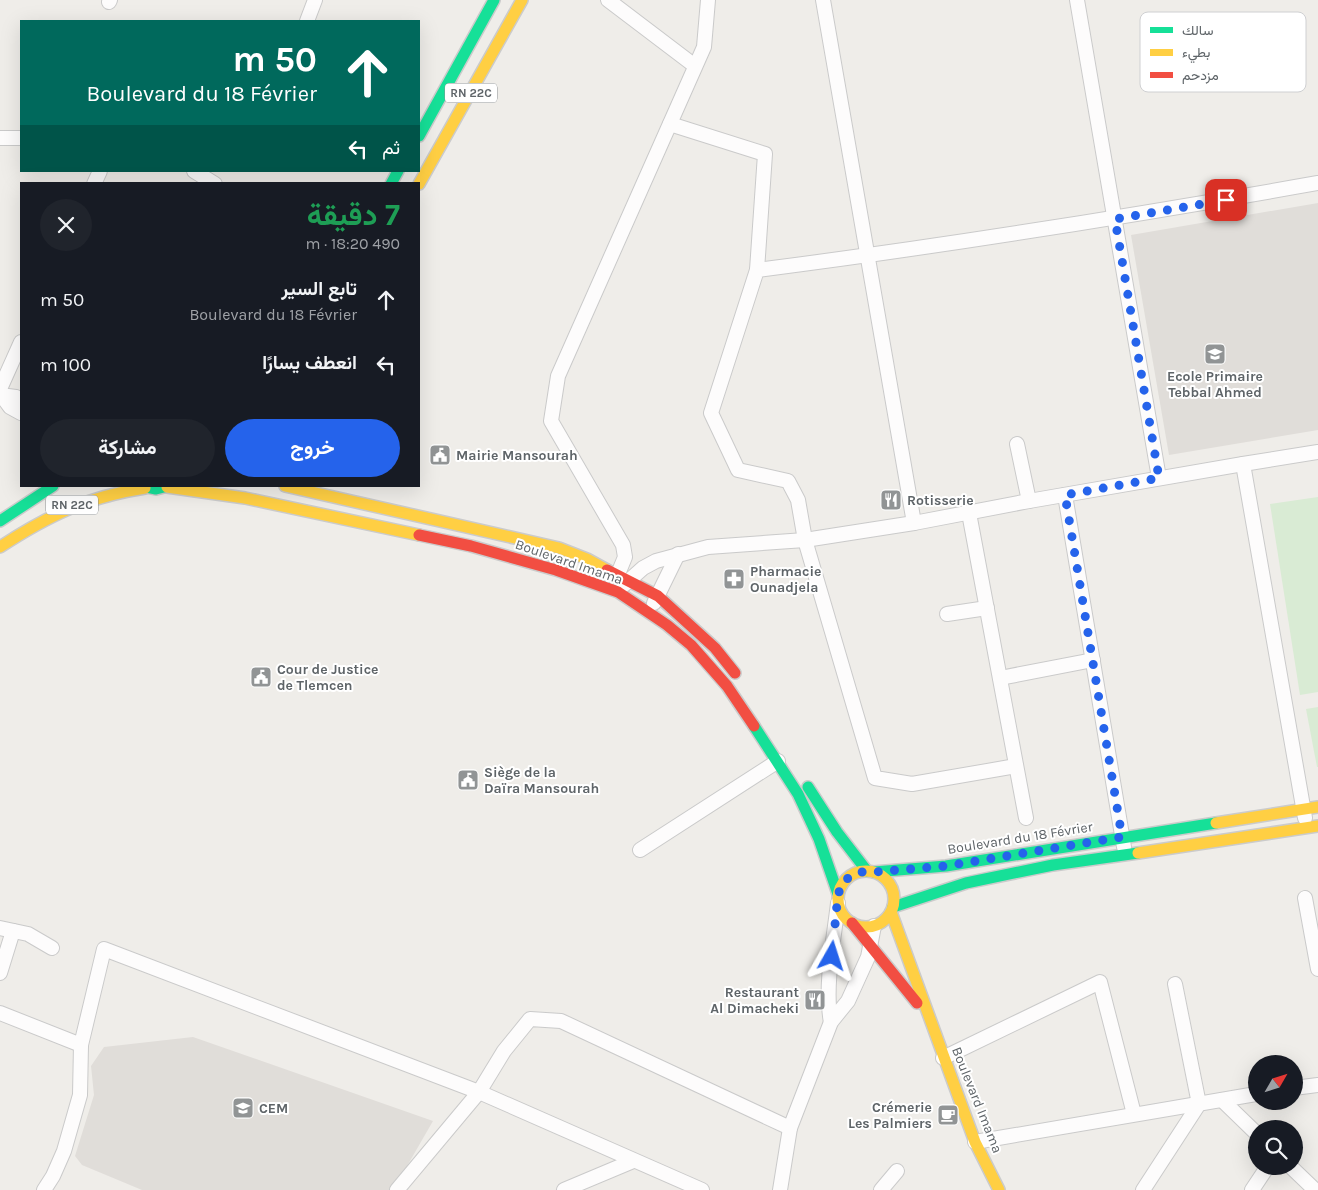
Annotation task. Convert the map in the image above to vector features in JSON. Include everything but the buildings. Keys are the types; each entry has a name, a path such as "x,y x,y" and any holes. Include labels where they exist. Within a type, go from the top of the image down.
{"main road":[{"name":"RN 22C","path":"420,134 494,0"},
{"name":"RN 22C","path":"420,182 522,0"},
{"name":"RN 22C","path":"0,521 51,487"},
{"name":"RN 22C","path":"0,547 43,520 73,505 112,493 144,487"},
{"name":"Boulevard Imama","path":"144,487 156,489 163,487"},
{"name":"Boulevard Imama","path":"173,487 244,498 471,546 556,570 618,592 648,611 691,645 727,686 778,761 813,824 838,898"},
{"name":"Boulevard Imama","path":"289,487 559,548 587,559 658,596 715,648 743,684"},
{"path":"802,776 837,832 870,872"},
{"name":"Boulevard du 18 Février","path":"870,872 946,866 1318,807"},
{"path":"892,909 966,883 1053,864 1312,827"},
{"path":"859,872 870,872 880,875 890,886 894,900 892,909 886,918 874,926 866,927 852,923 840,911 838,898 845,880 859,872"},
{"name":"Boulevard Imama","path":"892,909 943,1058 975,1142 999,1190"},
{"name":"Boulevard Imama","path":"852,923 930,1019"}],"street":[{"path":"307,20 315,0"},
{"path":"608,0 695,66"},
{"path":"618,592 623,577 625,557 623,546 551,421 558,376 704,47 708,0"},
{"path":"823,0 914,523"},
{"path":"1077,0 1159,478"},
{"path":"670,124 765,154 757,270 711,413 738,470 788,480 798,500 805,540 875,778 912,784 1016,766"},
{"path":"0,138 20,138"},
{"path":"196,172 212,182"},
{"path":"757,270 868,256 1115,219 1318,183"},
{"path":"1,393 20,345"},
{"path":"1,393 20,399"},
{"path":"1,393 10,407 20,412"},
{"path":"1017,444 1029,501"},
{"path":"623,577 656,561 708,547 805,540 914,523 1159,478 1318,452"},
{"path":"1244,464 1304,809 1312,827"},
{"path":"1065,495 1125,854"},
{"path":"969,513 1026,818"},
{"path":"648,611 658,596 678,554"},
{"path":"947,614 987,608"},
{"path":"1000,678 1093,660"},
{"path":"640,850 778,761"},
{"path":"831,1022 829,991 838,898"},
{"path":"1305,898 1318,969"},
{"path":"780,1190 790,1128 831,1022 848,1000 868,957 874,926"},
{"path":"0,973 6,929 28,934 52,948"},
{"path":"44,1190 54,1176 64,1151 80,1095 81,1045 104,948 480,1092 702,1190"},
{"path":"943,1058 1100,982 1134,1114"},
{"path":"1143,1190 1199,1104 1175,984"},
{"path":"0,1013 81,1045"},
{"path":"397,1190 480,1092 504,1051 530,1019 561,1021 790,1128"},
{"path":"1303,1086 1318,1084"},
{"path":"975,1142 1248,1095"},
{"path":"1222,1100 1248,1125"},
{"path":"564,1190 633,1161"},
{"path":"881,1190 897,1171"},
{"path":"1252,1190 1262,1175"},
{"path":"1299,1175 1315,1190"}],"shaded area":[{"name":"Ecole Primaire Tebbal Ahmed","path":"1318,203 1318,430 1169,455 1131,235"},
{"name":"CEM","path":"193,1037 433,1121 403,1173 390,1190 142,1190 82,1165 75,1156 94,1095 91,1066 104,1047"}],"green space":[{"path":"1318,497 1318,692 1300,695 1270,504"},
{"path":"1318,707 1318,767 1317,767 1306,709"}],"traffic: fast":[{"path":"420,134 494,0"},
{"path":"392,182 397,172"},
{"path":"0,521 51,487"},
{"path":"147,487 156,489 164,487"},
{"path":"754,726 798,794 819,839 838,894"},
{"path":"808,787 837,832 867,871"},
{"path":"874,872 946,866 1216,823"},
{"path":"893,907 966,883 1053,865 1138,853"}],"traffic: slow":[{"path":"420,182 522,0"},
{"path":"167,487 245,498 419,535"},
{"path":"289,487 559,548 587,559 607,570"},
{"path":"0,547 35,526 69,509 105,497 145,488"},
{"path":"1216,823 1318,807"},
{"path":"1138,853 1318,826"},
{"path":"866,871 877,873 886,879 892,888 894,899 892,910 886,919 877,925 866,927 855,925 846,919 840,910 838,899 840,888 846,879 855,873 866,871"},
{"path":"891,912 975,1142 999,1190"}],"traffic: jam":[{"path":"419,535 471,546 556,570 618,592 667,625 691,645 727,686 754,726"},
{"path":"607,570 658,596 715,648 735,673"},
{"path":"852,923 917,1003"}],"place":[{"name":"Ecole Primaire Tebbal Ahmed","path":"1215,354"},
{"name":"Mairie Mansourah","path":"440,455"},
{"name":"Rotisserie","path":"891,500"},
{"name":"Pharmacie Ounadjela","path":"734,579"},
{"name":"Cour de Justice de Tlemcen","path":"261,677"},
{"name":"Siège de la Daïra Mansourah","path":"468,780"},
{"name":"Restaurant Al Dimacheki","path":"815,1000"},
{"name":"CEM","path":"243,1108"},
{"name":"Crémerie Les Palmiers","path":"948,1115"}],"route":[{"path":"832,956 838,894 840,887 851,875 867,871 946,866 1122,837 1065,495 1159,478 1115,219 1226,200"}]}
